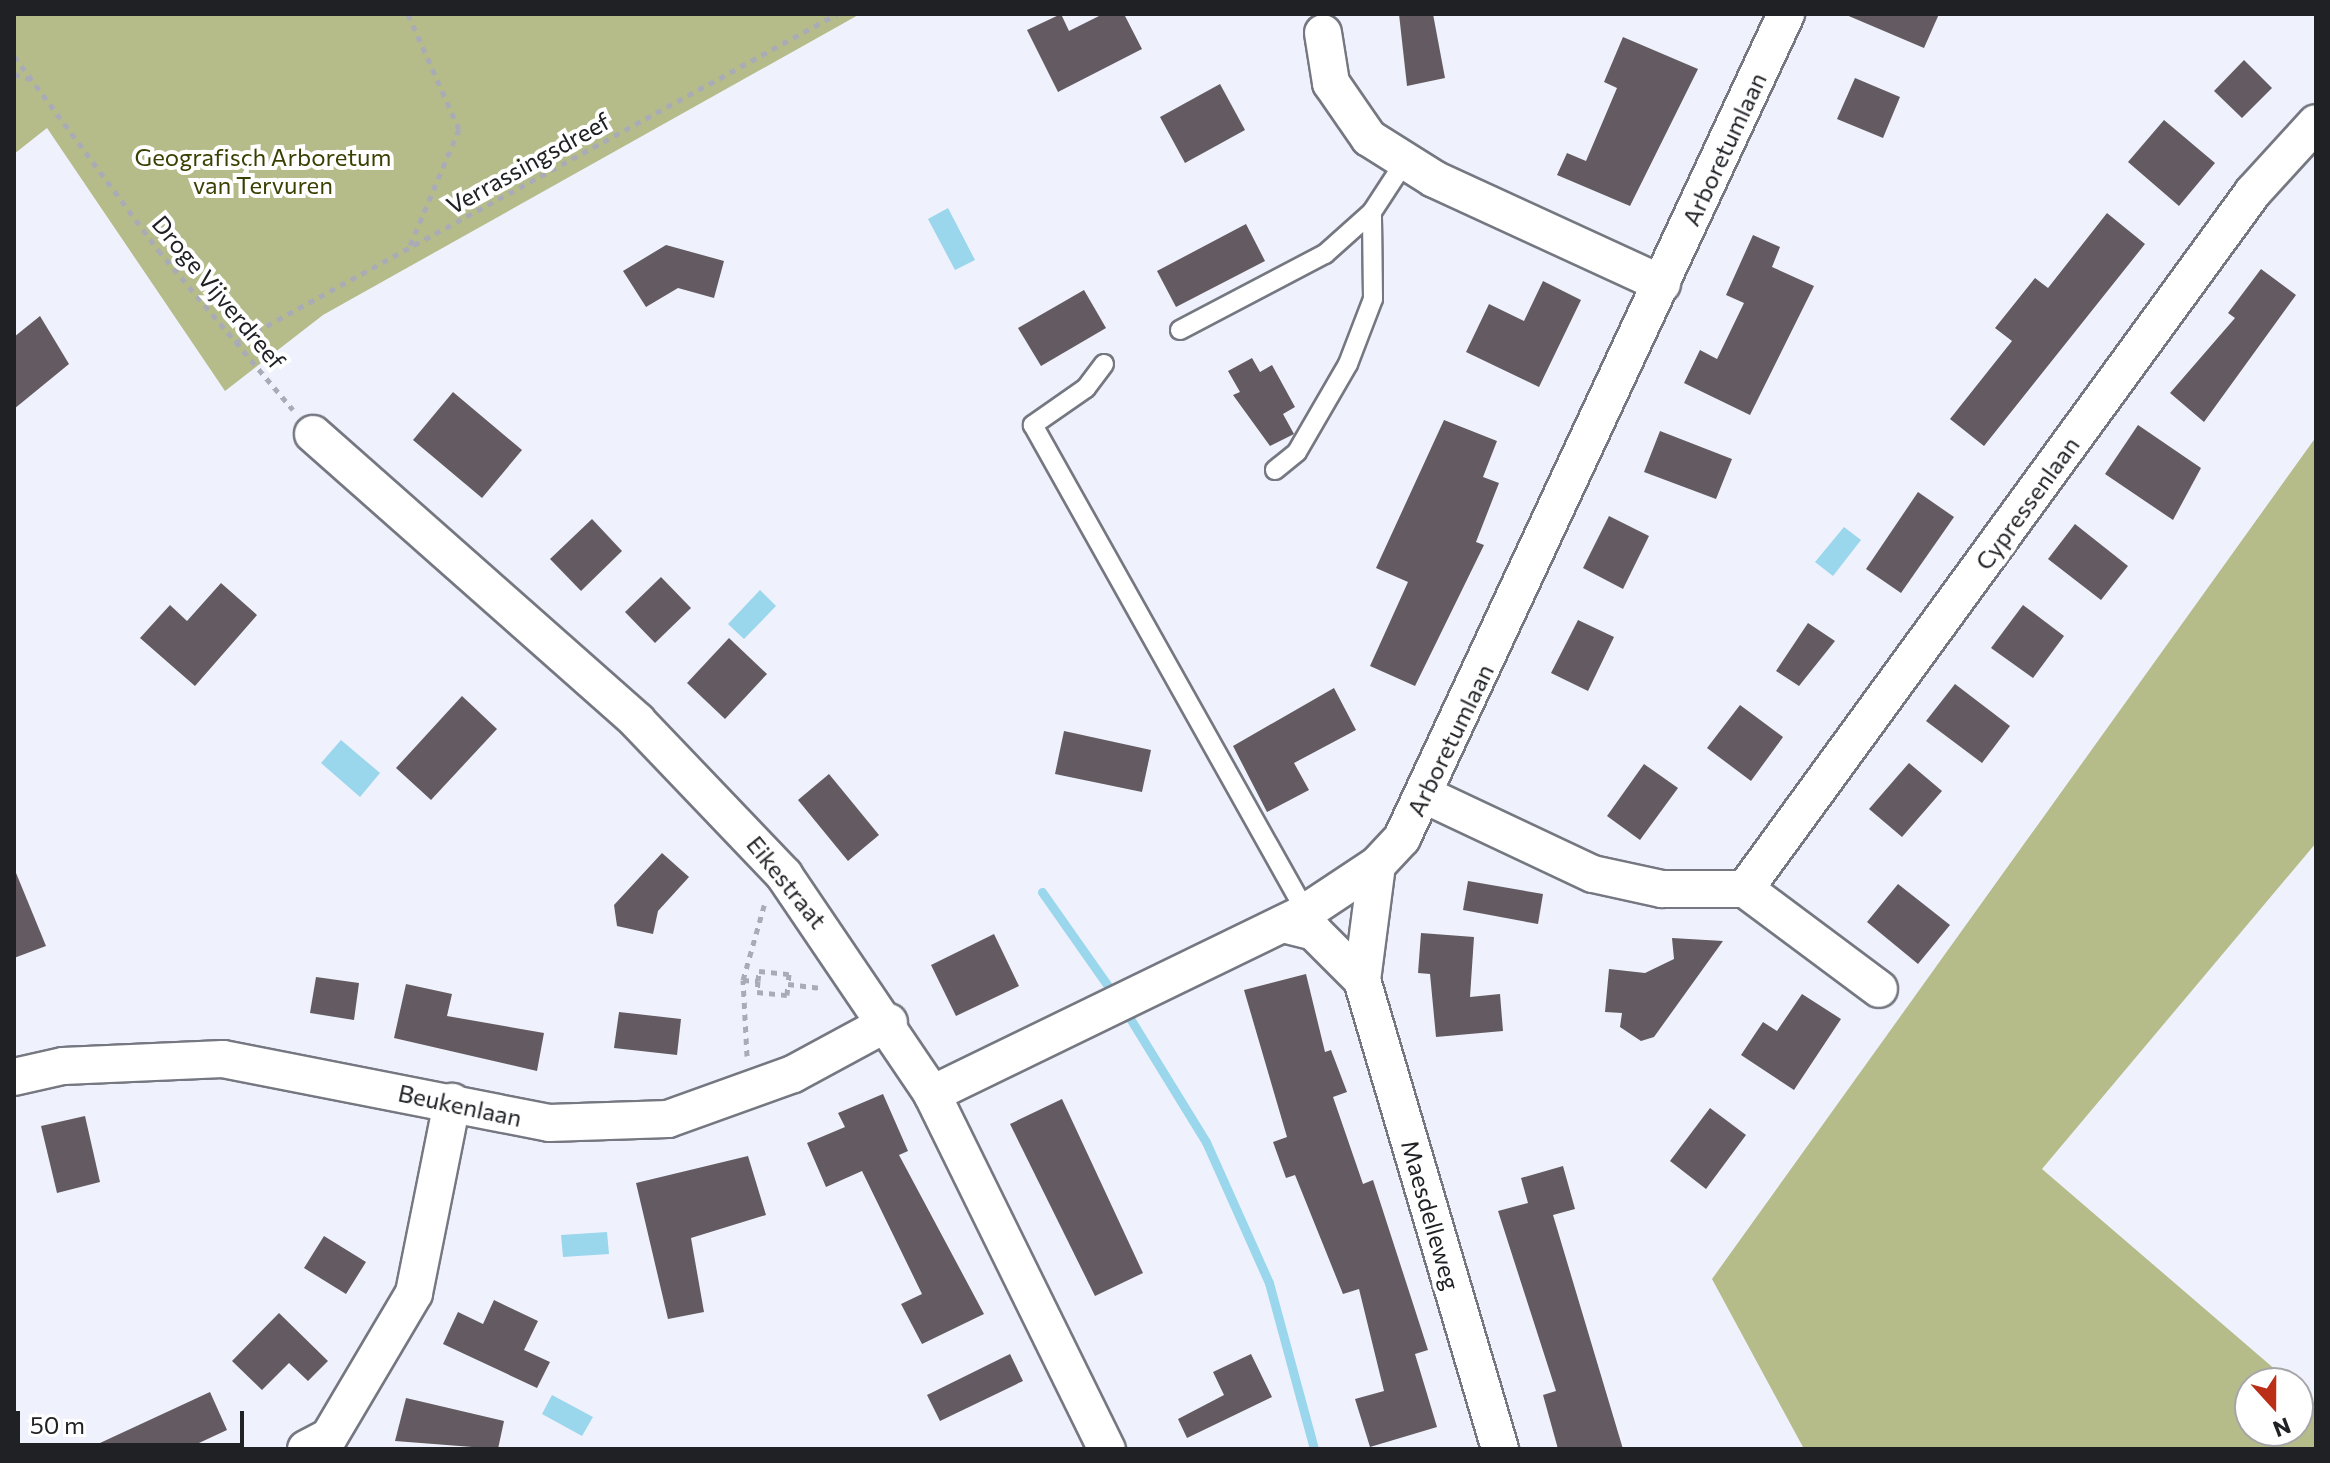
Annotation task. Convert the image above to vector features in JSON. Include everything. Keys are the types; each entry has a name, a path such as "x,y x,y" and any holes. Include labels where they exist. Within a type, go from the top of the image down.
{"street":[{"name":"Arboretumlaan","path":"932,1094 1294,918 1377,865 1427,796 1786,14"},
{"path":"1323,33 1331,83 1345,108 1369,138 1404,163 1662,284"},
{"name":"Cypressenlaan","path":"1745,889 2253,192 2316,123"},
{"name":"Eikestraat","path":"313,434 637,721 784,875 889,1022 932,1094 1107,1449"},
{"path":"1427,796 1593,874 1662,889 1745,889 1879,989"},
{"name":"Maesdelleweg","path":"1377,865 1362,980 1500,1449"},
{"name":"Maesdelleweg","path":"1294,918 1314,932 1362,980"},
{"name":"Beukenlaan","path":"14,1077 63,1066 223,1059 549,1123 668,1119 751,1092 889,1022"},
{"path":"326,1445 414,1293 452,1102"}],"lane":[{"path":"1180,330 1325,254 1372,212 1404,163"},
{"path":"1275,470 1297,452 1353,351 1373,299 1372,212"},
{"path":"1104,364 1086,388 1033,425 1294,918"}],"path":[{"path":"408,14 459,129 408,249"},
{"name":"Verrassingsdreef","path":"235,343 837,14"},
{"name":"Droge Vijverdreef","path":"14,56 235,343 313,434"},
{"path":"14,74 30,79"},
{"path":"751,1092 743,980 753,930 784,875"},
{"path":"759,971 789,974 788,984 787,995 757,992 759,971"},
{"path":"743,980 758,981"},
{"path":"788,984 833,995"}],"green space":[{"name":"Geografisch Arboretum van Tervuren","path":"14,14 860,14 323,315 225,391 47,128 14,154"},
{"path":"2316,437 2316,843 2042,1169 2272,1367 2234,1367 2234,1447 2314,1447 2314,1402 2316,1449 1804,1449 1712,1279"}],"water":[{"path":"948,208 975,260 955,270 928,219"},
{"path":"1844,527 1861,540 1833,576 1815,562"},
{"path":"760,590 776,606 744,639 728,624"},
{"path":"341,740 380,773 360,797 321,763"},
{"path":"607,1232 609,1254 563,1257 561,1235"},
{"path":"552,1395 593,1417 582,1436 542,1414"}],"building":[{"path":"1061,14 1069,31 1103,14 1124,14 1142,49 1058,92 1027,30"},
{"path":"1399,14 1433,14 1445,78 1407,86"},
{"path":"1844,14 1939,14 1924,48"},
{"path":"1623,37 1698,69 1630,206 1557,175 1567,153 1586,161 1617,88 1604,82"},
{"path":"2244,60 2272,88 2242,118 2214,91"},
{"path":"1855,78 1900,97 1883,138 1837,119"},
{"path":"1220,84 1245,130 1185,163 1160,117"},
{"path":"2164,120 2215,163 2179,206 2128,162"},
{"path":"2107,213 2145,244 1984,446 1950,419 2012,341 1995,328 2035,278 2048,288"},
{"path":"1246,224 1265,261 1176,307 1157,271"},
{"path":"1753,235 1780,247 1772,267 1814,286 1750,415 1684,383 1700,350 1717,359 1744,303 1726,295"},
{"path":"666,245 724,261 714,298 678,288 646,307 623,271"},
{"path":"2261,269 2296,295 2204,422 2170,393 2235,318 2228,313"},
{"path":"1543,281 1581,300 1539,387 1466,352 1489,304 1524,321"},
{"path":"1084,290 1106,328 1041,366 1018,328"},
{"path":"40,316 69,364 14,409 14,337"},
{"path":"1252,358 1260,372 1272,365 1295,407 1283,414 1294,434 1270,446 1233,395 1240,392 1228,371"},
{"path":"453,392 522,450 482,498 413,440"},
{"path":"1444,420 1497,441 1483,477 1499,483 1476,542 1484,545 1415,686 1370,666 1408,582 1376,568"},
{"path":"2138,425 2201,468 2173,520 2105,474"},
{"path":"1660,431 1732,459 1716,499 1644,472"},
{"path":"1918,492 1954,517 1901,593 1866,569"},
{"path":"1609,516 1649,536 1623,589 1583,568"},
{"path":"592,519 622,551 581,591 550,559"},
{"path":"2075,524 2128,566 2101,600 2048,559"},
{"path":"661,577 691,608 655,643 625,612"},
{"path":"221,583 257,615 195,686 140,638 170,605 187,621"},
{"path":"2023,605 2064,636 2033,678 1991,648"},
{"path":"1578,620 1614,637 1588,691 1551,673"},
{"path":"1808,623 1835,641 1799,686 1776,671"},
{"path":"729,638 767,674 725,719 687,683"},
{"path":"1955,684 2010,726 1982,763 1926,721"},
{"path":"1334,688 1356,730 1294,763 1309,790 1267,812 1233,746"},
{"path":"462,696 497,729 431,800 396,768"},
{"path":"1740,705 1783,737 1751,781 1707,748"},
{"path":"1064,731 1151,750 1142,792 1055,774"},
{"path":"1909,763 1942,791 1902,837 1869,809"},
{"path":"1644,764 1678,788 1640,840 1607,816"},
{"path":"829,774 879,835 848,861 798,800"},
{"path":"662,853 689,877 658,911 653,934 617,926 614,905"},
{"path":"14,868 46,946 14,958"},
{"path":"1468,881 1543,894 1538,924 1463,910"},
{"path":"1898,884 1950,925 1918,964 1867,922"},
{"path":"1421,933 1474,937 1470,997 1500,994 1503,1031 1436,1037 1430,974 1418,973"},
{"path":"994,934 1019,986 956,1016 931,965"},
{"path":"1672,938 1723,941 1654,1037 1641,1041 1620,1027 1622,1013 1605,1012 1609,969 1645,973 1674,959"},
{"path":"1306,974 1325,1052 1331,1050 1347,1092 1333,1097 1363,1184 1373,1180 1428,1350 1415,1354 1437,1427 1370,1447 1355,1399 1384,1391 1359,1289 1343,1294 1295,1175 1286,1178 1273,1142 1287,1137 1244,990"},
{"path":"316,977 359,983 354,1020 310,1013"},
{"path":"406,984 452,994 447,1016 544,1033 537,1071 394,1038"},
{"path":"1802,994 1841,1019 1794,1090 1741,1055 1763,1022 1777,1031"},
{"path":"619,1012 681,1019 677,1055 614,1048"},
{"path":"883,1094 908,1151 899,1155 984,1314 922,1344 901,1304 922,1294 862,1171 826,1187 807,1143 845,1127 838,1113"},
{"path":"1062,1099 1143,1273 1095,1296 1010,1124"},
{"path":"1710,1108 1746,1135 1706,1189 1670,1161"},
{"path":"85,1116 100,1182 57,1193 41,1126"},
{"path":"748,1156 766,1215 691,1238 704,1312 668,1319 636,1183"},
{"path":"1563,1166 1575,1209 1553,1215 1623,1449 1558,1449 1543,1395 1556,1391 1498,1211 1528,1203 1521,1178"},
{"path":"324,1236 366,1262 346,1294 304,1268"},
{"path":"494,1300 538,1321 524,1350 550,1362 537,1388 443,1344 458,1312 483,1324"},
{"path":"279,1313 328,1361 308,1381 289,1363 262,1390 232,1361"},
{"path":"1010,1354 1023,1381 940,1421 927,1395"},
{"path":"1251,1354 1272,1397 1187,1438 1178,1419 1224,1395 1213,1372"},
{"path":"210,1392 227,1430 186,1449 87,1449"},
{"path":"406,1398 504,1421 498,1449 395,1441"}],"waterway":[{"path":"1042,892 1108,986"},
{"path":"1131,1020 1206,1142 1269,1283 1314,1449"}]}
